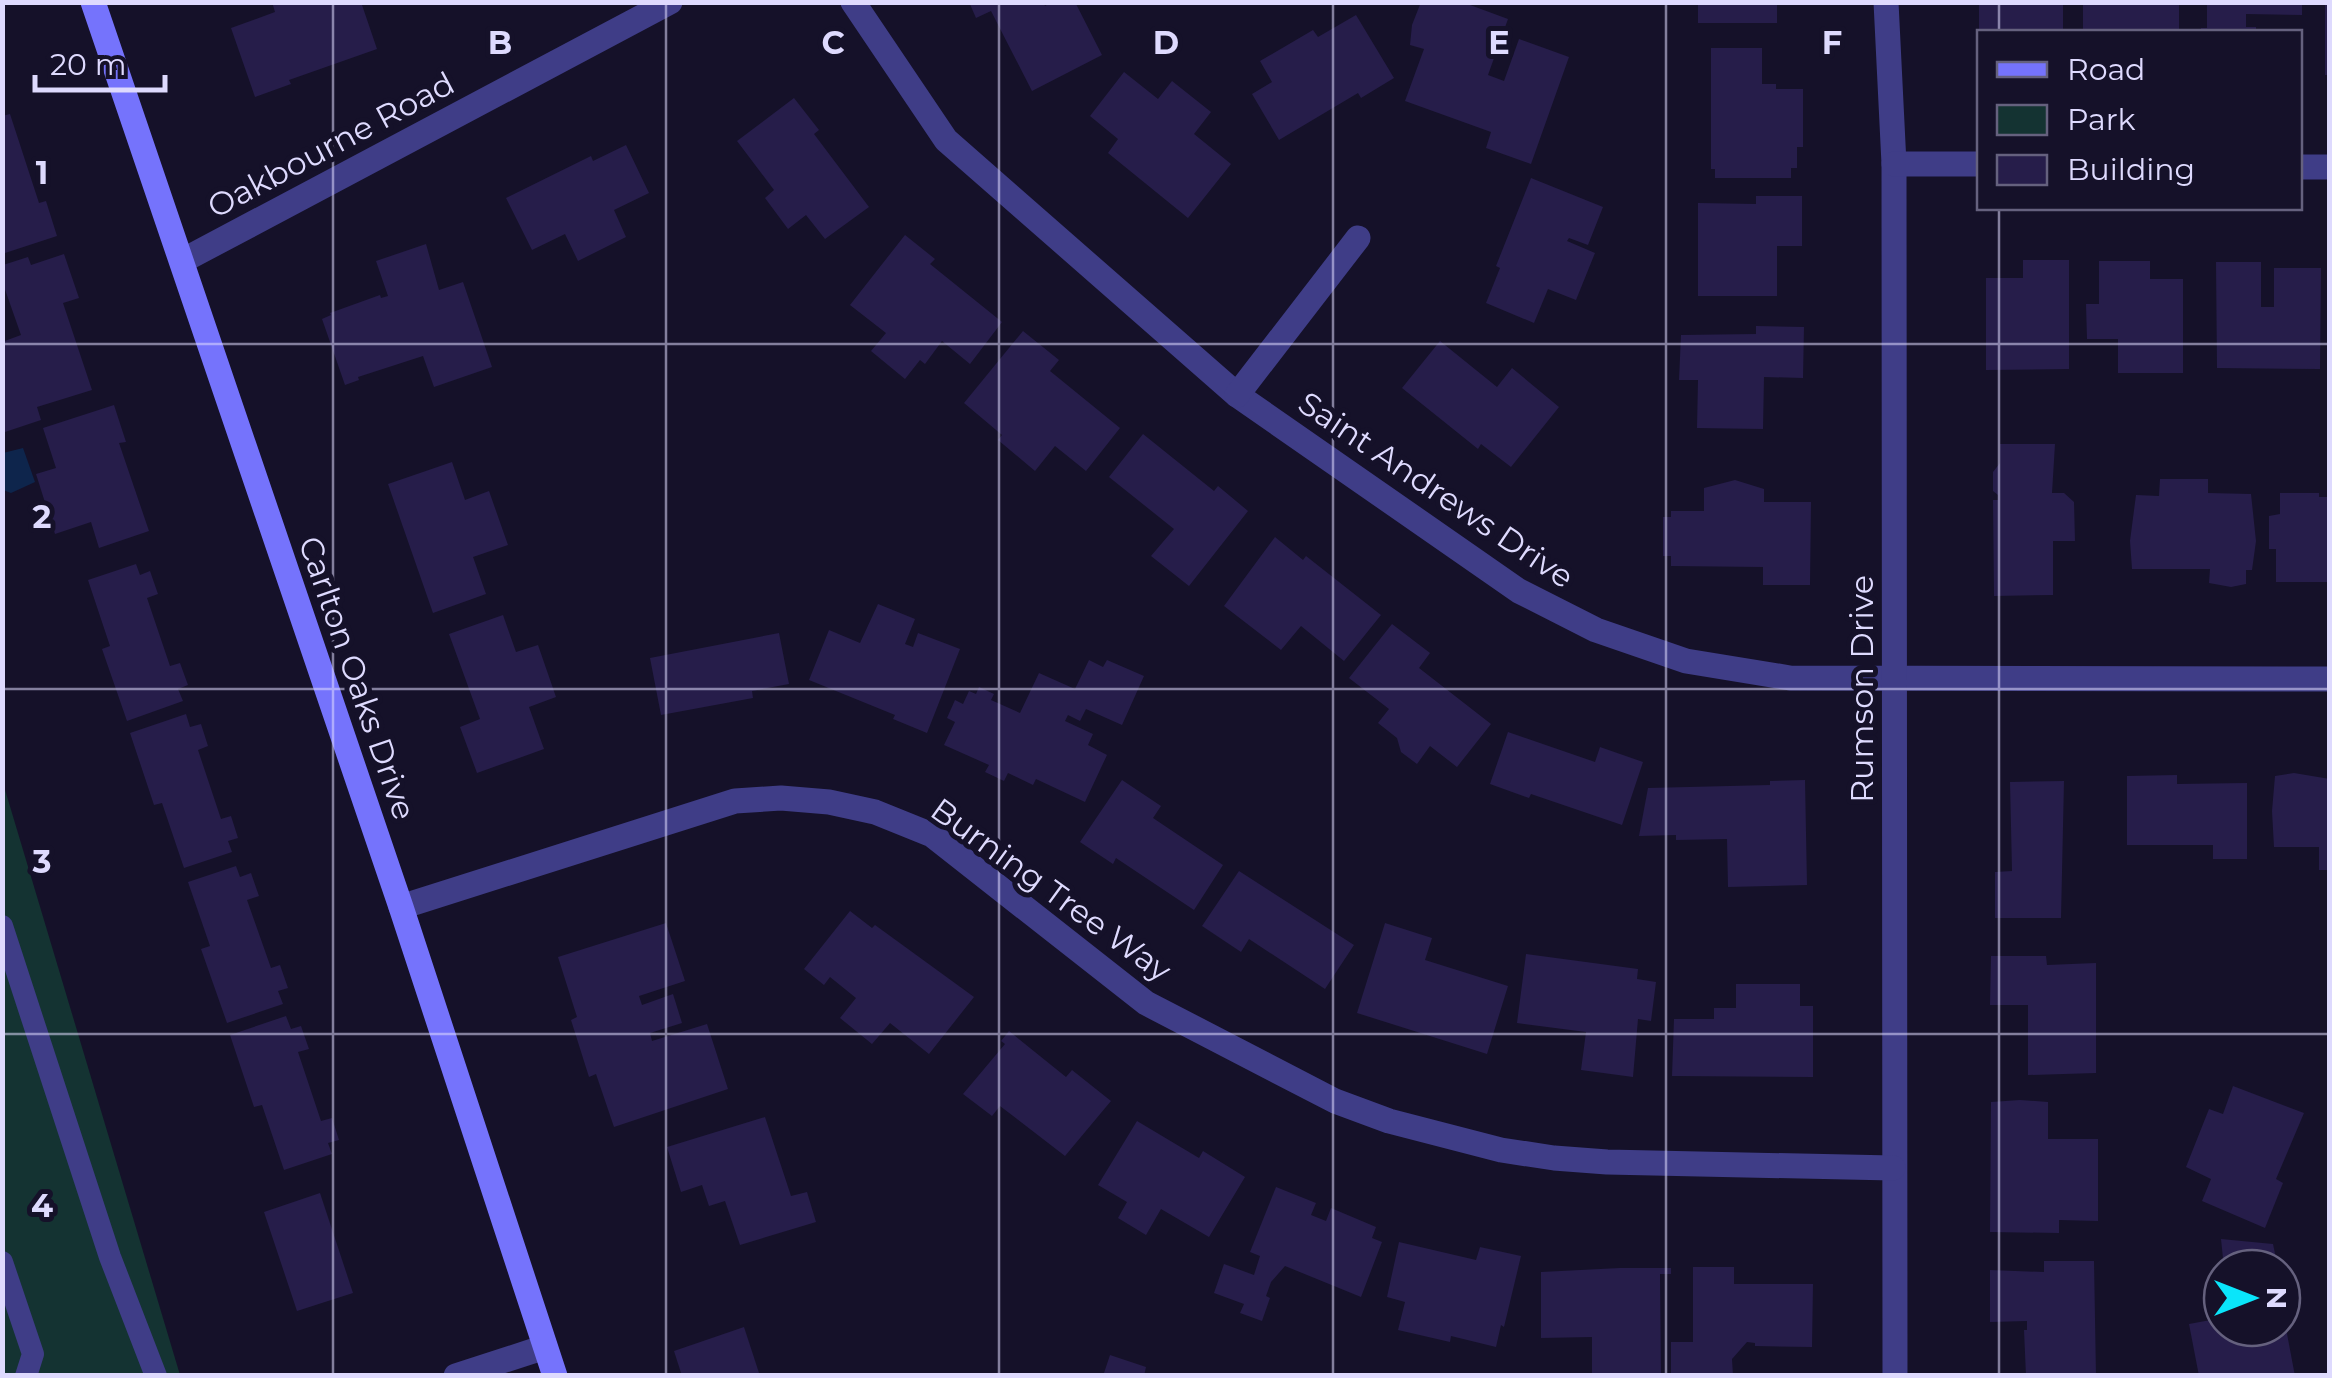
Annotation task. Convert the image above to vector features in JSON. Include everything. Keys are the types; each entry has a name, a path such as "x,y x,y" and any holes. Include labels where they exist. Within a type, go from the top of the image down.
{"main road":[{"name":"Carlton Oaks Drive","path":"93,2 556,1376"}],"street":[{"name":"Oakbourne Road","path":"182,261 670,2"},
{"name":"Saint Andrews Drive","path":"853,2 946,140 1238,395 1518,590 1596,630 1686,661 1790,678 2330,679"},
{"name":"Rumson Drive","path":"1886,2 1894,164 1895,1376"},
{"path":"1894,164 1977,164"},
{"path":"2302,167 2330,167"},
{"path":"1238,395 1358,238"},
{"name":"Burning Tree Way","path":"401,907 735,800 829,802 874,812 932,835 1146,1003 1335,1101 1390,1122 1501,1150 1554,1158 1893,1168"},
{"path":"456,1376 546,1346"}],"lane":[{"path":"2,926 110,1257 156,1376"},
{"path":"2,1262 34,1354 26,1376"},
{"path":"2,1373 12,1376"}],"green space":[{"path":"3,783 180,1375 3,1375"}],"water":[{"path":"23,448 35,482 11,493 3,490 3,453"}],"building":[{"path":"272,2 361,2 377,49 289,80 291,84 255,97 231,28 275,12"},
{"path":"969,2 1043,2 1045,6 1052,2 1075,2 1102,55 1032,91 991,11 976,18"},
{"path":"1421,2 1462,2 1508,19 1488,75 1504,81 1519,39 1569,57 1531,164 1486,148 1491,132 1405,101 1424,49 1410,45 1412,25"},
{"path":"1698,2 1777,2 1777,23 1698,23"},
{"path":"1979,2 2063,2 2063,30 1979,30"},
{"path":"2083,2 2179,2 2179,30 2083,30"},
{"path":"2207,2 2302,2 2302,15 2246,14 2246,27 2256,30 2201,30 2207,28"},
{"path":"2325,2 2330,2 2330,75 2325,75"},
{"path":"1356,15 1394,78 1361,98 1358,93 1279,140 1252,94 1272,82 1260,61 1313,30 1318,37"},
{"path":"1711,48 1762,48 1762,84 1776,84 1776,89 1803,89 1803,147 1797,147 1797,168 1791,168 1791,178 1715,178 1715,169 1711,169"},
{"path":"1124,72 1158,99 1172,81 1211,112 1194,134 1231,164 1188,218 1108,153 1118,139 1090,116"},
{"path":"794,98 819,130 814,134 869,207 825,239 806,215 788,229 765,198 774,190 737,141"},
{"path":"10,114 39,203 46,201 57,236 2,254 2,116"},
{"path":"626,145 649,193 614,210 626,237 578,261 565,234 532,250 506,198 591,156 593,161"},
{"path":"1531,178 1603,207 1588,245 1569,238 1567,241 1595,253 1576,300 1548,289 1534,323 1486,303 1500,268 1496,266"},
{"path":"1756,196 1802,196 1802,246 1777,246 1777,296 1698,296 1698,203 1756,204"},
{"path":"905,235 935,259 930,264 1002,322 970,364 942,341 925,364 920,360 905,379 871,351 886,333 850,305"},
{"path":"426,244 439,290 463,282 492,367 434,387 423,356 345,385 322,319 380,295 388,296 376,261"},
{"path":"64,254 79,298 63,303 92,390 37,407 41,420 2,433 2,342 21,335 2,281 3,265 28,257 31,265"},
{"path":"2023,260 2069,260 2069,369 1986,370 1986,278 2023,278"},
{"path":"2099,261 2150,261 2150,279 2183,279 2183,373 2118,373 2118,339 2087,339 2086,304 2099,304"},
{"path":"2216,262 2261,262 2261,307 2274,307 2274,268 2321,268 2320,369 2217,368"},
{"path":"1756,326 1804,327 1803,378 1764,377 1763,429 1697,428 1698,380 1679,380 1681,335 1756,334"},
{"path":"1023,331 1059,360 1050,371 1120,428 1086,471 1055,446 1035,471 998,440 1002,435 964,403"},
{"path":"1440,341 1497,387 1512,368 1559,407 1511,467 1481,444 1478,449 1402,388"},
{"path":"114,405 126,442 119,443 149,531 99,548 91,522 55,534 36,474 56,468 43,428"},
{"path":"1143,434 1214,491 1218,486 1248,511 1189,586 1151,556 1174,529 1109,477"},
{"path":"2000,444 2055,444 2052,493 2064,493 2074,502 2075,541 2053,541 2053,595 1994,596 1993,500 1998,500 1998,495 1993,491 1993,472 2000,463"},
{"path":"452,462 465,500 489,491 508,545 473,557 486,594 433,613 388,484"},
{"path":"2160,479 2208,479 2208,493 2251,494 2256,541 2252,570 2246,570 2246,584 2231,587 2209,583 2210,569 2132,569 2130,541 2136,495 2159,496"},
{"path":"1735,480 1764,489 1764,502 1811,502 1810,585 1763,585 1763,567 1671,566 1671,556 1663,556 1663,517 1671,517 1671,511 1704,511 1704,488"},
{"path":"2280,493 2319,493 2319,497 2330,497 2330,582 2276,582 2276,549 2269,549 2269,516 2280,514"},
{"path":"1275,537 1303,560 1306,556 1381,615 1344,661 1301,626 1281,650 1224,606"},
{"path":"136,564 140,575 150,571 158,594 147,598 170,666 180,663 188,685 178,689 183,701 127,721 102,649 110,646 88,580"},
{"path":"878,604 915,619 905,644 913,647 918,633 960,649 927,733 893,719 895,715 809,680 829,630 860,643"},
{"path":"503,615 516,652 538,645 556,697 529,707 544,749 477,773 460,727 480,719 449,634"},
{"path":"1392,624 1430,653 1419,668 1491,724 1457,767 1430,746 1417,764 1401,752 1397,738 1378,723 1389,709 1349,678"},
{"path":"779,633 789,684 752,691 753,698 661,715 650,658"},
{"path":"1089,660 1103,667 1107,660 1144,676 1122,725 1086,709 1080,721 1068,715 1065,721 1093,734 1088,745 1107,755 1085,802 1036,779 1033,785 1008,773 1004,781 985,772 989,765 944,745 955,722 947,718 955,700 963,704 969,691 976,694 979,687 994,694 991,700 1020,713 1039,673 1075,689"},
{"path":"186,714 190,727 201,724 208,746 198,750 221,819 231,816 238,838 228,841 232,852 184,868 162,803 154,805 130,733"},
{"path":"1508,732 1595,762 1600,747 1643,762 1622,825 1490,784"},
{"path":"2294,773 2330,779 2330,870 2319,870 2319,847 2274,847 2275,776"},
{"path":"2177,775 2177,784 2247,783 2247,859 2213,859 2213,845 2127,845 2127,776"},
{"path":"1122,780 1161,806 1153,818 1223,865 1194,910 1116,858 1113,864 1080,842"},
{"path":"1805,780 1807,885 1728,887 1727,839 1639,836 1648,788 1770,785 1770,781"},
{"path":"2064,781 2061,918 1995,918 1995,872 2012,871 2010,782"},
{"path":"236,866 240,877 251,873 259,896 247,900 271,968 280,965 288,988 278,991 283,1004 227,1023 201,949 210,946 188,882"},
{"path":"1239,871 1354,945 1325,989 1249,939 1241,952 1202,926"},
{"path":"850,911 974,997 929,1054 890,1023 872,1044 840,1018 856,998 830,977 824,985 804,969"},
{"path":"666,923 685,981 639,996 642,1005 673,994 682,1023 650,1033 652,1041 707,1024 728,1089 614,1127 596,1074 589,1077 571,1020 577,1017 558,957"},
{"path":"1385,923 1432,938 1425,960 1508,986 1487,1054 1357,1013"},
{"path":"1526,954 1638,969 1637,979 1656,982 1651,1021 1638,1019 1633,1077 1581,1070 1586,1032 1517,1023"},
{"path":"1991,956 2046,956 2047,965 2096,963 2096,1073 2028,1075 2028,1005 1990,1005"},
{"path":"1736,984 1800,984 1800,1006 1813,1006 1813,1077 1672,1076 1674,1019 1714,1019 1714,1008 1736,1008"},
{"path":"286,1016 291,1029 301,1026 309,1049 298,1052 321,1121 332,1118 339,1140 328,1143 332,1154 284,1170 262,1105 254,1107 230,1035"},
{"path":"1009,1031 1066,1077 1072,1070 1111,1101 1065,1156 1000,1106 992,1116 963,1094 1005,1044 1001,1041"},
{"path":"2233,1086 2304,1113 2276,1179 2283,1183 2265,1228 2202,1201 2211,1179 2186,1167 2209,1109 2223,1114"},
{"path":"1991,1102 2048,1102 2048,1139 2098,1139 2098,1221 2059,1220 2059,1233 1990,1232"},
{"path":"765,1117 791,1196 807,1192 816,1222 740,1245 725,1201 709,1206 702,1185 681,1192 667,1147"},
{"path":"1137,1121 1199,1158 1203,1151 1245,1177 1209,1237 1161,1209 1146,1235 1118,1218 1127,1202 1098,1185"},
{"path":"1276,1187 1316,1203 1311,1215 1326,1221 1331,1208 1376,1227 1372,1238 1382,1242 1361,1297 1285,1266 1271,1282 1262,1321 1240,1313 1244,1304 1214,1293 1224,1264 1254,1275 1260,1256 1250,1252"},
{"path":"320,1193 353,1293 297,1311 264,1212"},
{"path":"2221,1239 2273,1244 2274,1248 2222,1248"},
{"path":"1399,1242 1476,1260 1480,1247 1521,1256 1496,1347 1451,1336 1450,1342 1398,1330 1405,1302 1387,1297"},
{"path":"2044,1261 2094,1261 2096,1376 2026,1376 2027,1321 1990,1322 1990,1270 2044,1272"},
{"path":"1693,1267 1734,1267 1734,1284 1813,1284 1812,1347 1755,1346 1747,1342 1732,1359 1733,1376 1671,1376 1671,1342 1693,1342"},
{"path":"1671,1268 1671,1274 1660,1274 1661,1374 1592,1375 1592,1337 1541,1338 1541,1272"},
{"path":"2202,1322 2202,1348 2290,1348 2295,1376 2199,1376 2189,1324"},
{"path":"744,1327 760,1376 682,1376 674,1351"},
{"path":"1110,1355 1146,1367 1144,1376 1103,1376"}]}
